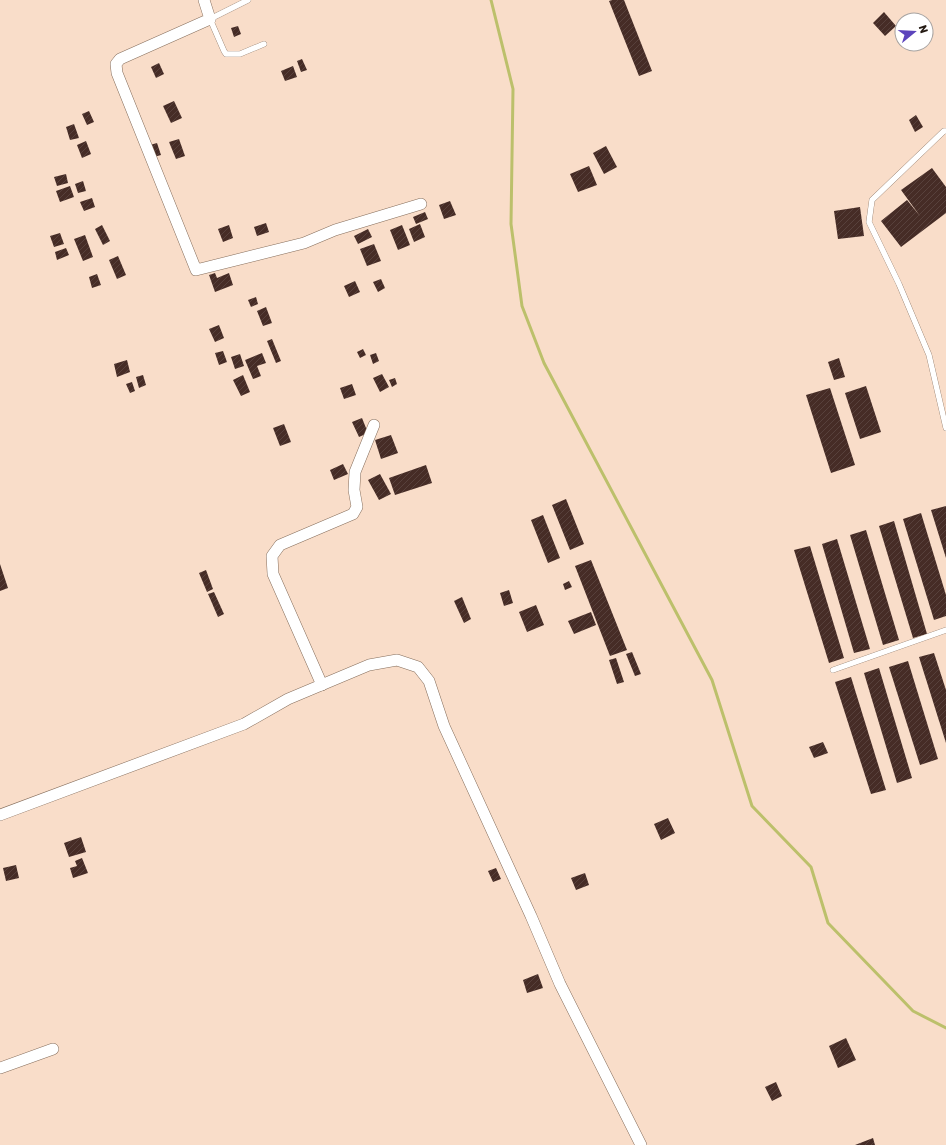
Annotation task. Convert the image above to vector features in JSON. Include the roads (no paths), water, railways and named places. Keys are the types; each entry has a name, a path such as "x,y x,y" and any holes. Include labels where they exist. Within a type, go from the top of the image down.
{"street":[{"path":"204,0 210,19 120,59 116,64 117,73 196,270 304,243 335,230 421,204"},
{"path":"322,685 273,574 272,556 280,545 353,514 357,507 354,490 356,472 374,425"},
{"path":"0,815 244,724 288,699 369,666 398,660 418,667 429,681 444,726 519,889 560,984 641,1145"},
{"path":"0,1068 53,1049"}],"lane":[{"path":"248,0 210,19 226,54 240,54 264,44"},
{"path":"946,131 944,131 872,200 869,222 899,284 929,354 946,428"},
{"path":"833,670 946,630"}],"waterway":[{"path":"491,0 513,89 511,224 522,306 544,363 712,680 752,806 811,867 828,923 913,1011 946,1028"}]}
